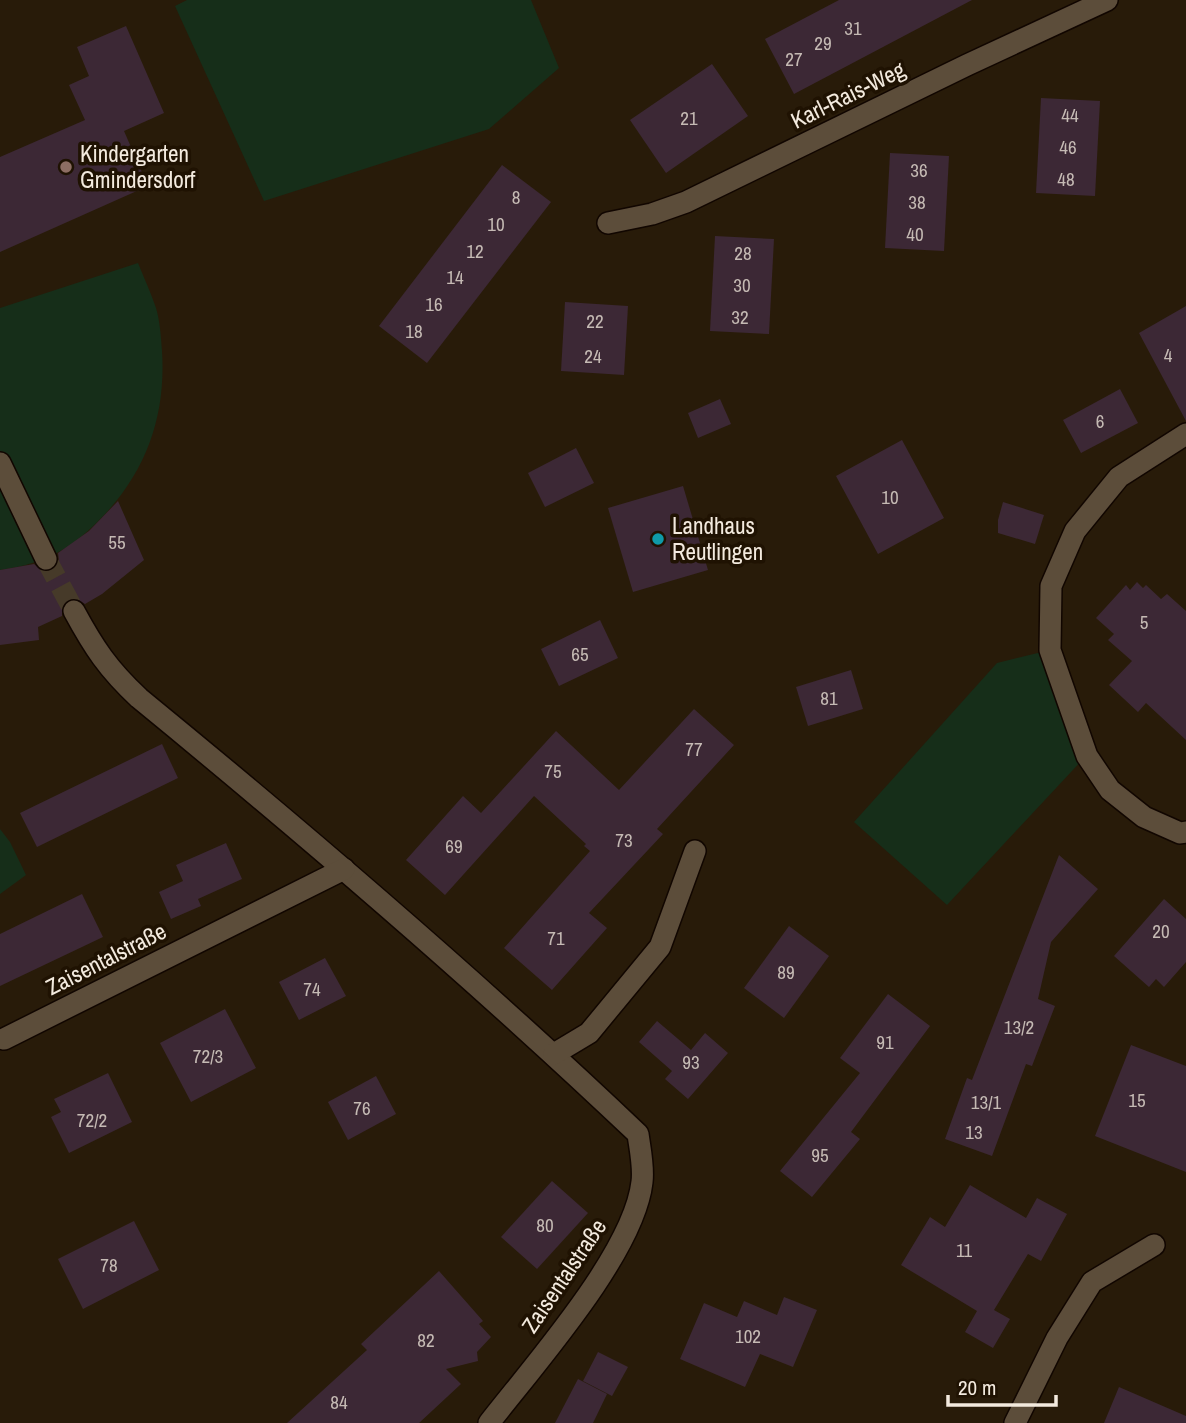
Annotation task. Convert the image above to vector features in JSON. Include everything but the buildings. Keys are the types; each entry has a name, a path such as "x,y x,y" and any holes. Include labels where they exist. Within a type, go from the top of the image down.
{"street":[{"name":"Karl-Rais-Weg","path":"608,223 652,214 686,202 1107,0"},
{"path":"1186,434 1119,477 1075,531 1051,586 1050,650 1087,756 1110,790 1144,817 1180,833 1186,832"},
{"path":"0,463 46,559"},
{"name":"Zaisentalstraße","path":"74,611 99,655 122,682 344,869 554,1054 638,1134 642,1181 631,1224 590,1292 489,1423"},
{"path":"554,1054 589,1032 660,947 695,851"},
{"name":"Zaisentalstraße","path":"4,1039 344,869"},
{"path":"1015,1423 1057,1339 1093,1282 1154,1245"}],"green space":[{"path":"187,0 531,0 559,68 489,129 264,201 175,6"},
{"path":"138,263 157,313 162,351 161,396 151,438 143,458 121,495 106,513 71,545 32,563 0,570 0,308"},
{"path":"1046,651 1085,757 947,905 854,822 997,663"},
{"path":"0,829 10,842 26,875 0,894"}],"tunnel":[{"path":"46,559 74,611"}],"place":[{"name":"Kindergarten Gmindersdorf","path":"66,167"},
{"name":"Landhaus Reutlingen","path":"658,539"}]}
